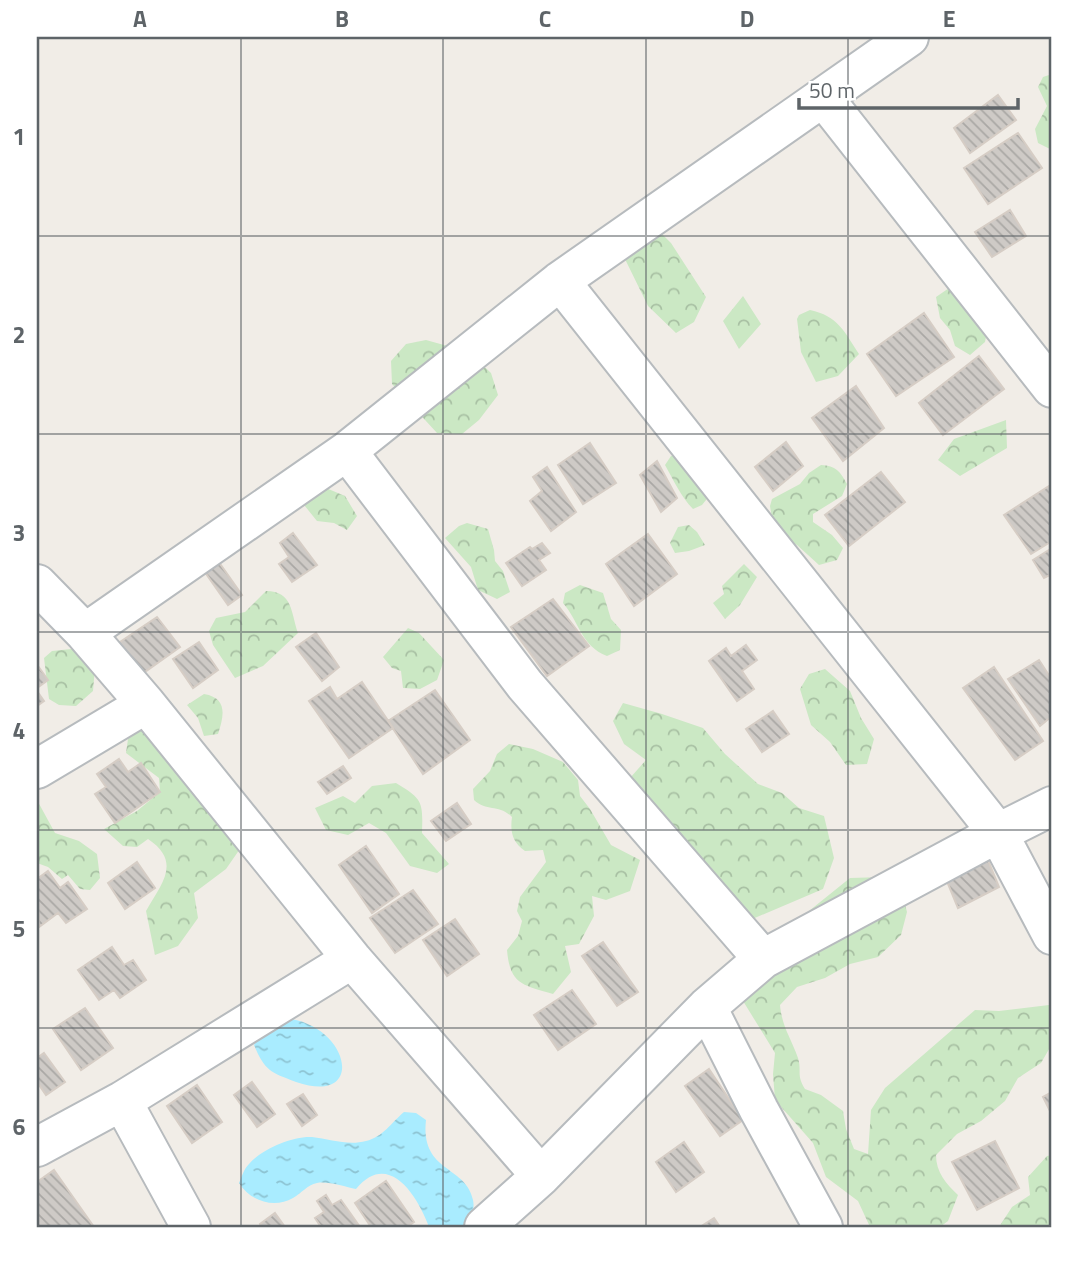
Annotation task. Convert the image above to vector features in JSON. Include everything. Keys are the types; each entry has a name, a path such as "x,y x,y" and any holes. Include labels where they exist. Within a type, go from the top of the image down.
{"street":[{"path":"85,633 347,451 560,281 909,37"},
{"path":"823,97 1052,388"},
{"path":"560,281 998,832 1052,935"},
{"path":"347,451 526,685 763,959"},
{"path":"37,584 85,633 146,704 352,959 541,1176"},
{"path":"37,769 146,704"},
{"path":"484,1227 541,1176 707,1007 763,959 998,832 1052,806"},
{"path":"37,1147 122,1101 352,959"},
{"path":"707,1007 823,1227"},
{"path":"122,1101 191,1227"}],"green space":[{"path":"1052,74 1050,149 1038,143 1035,129 1047,106 1038,87 1043,77"},
{"path":"659,231 671,243 706,297 694,322 676,333 648,306 623,255"},
{"path":"952,286 988,326 985,342 970,355 955,346 950,330 940,318 936,297"},
{"path":"743,296 761,324 739,349 723,321"},
{"path":"810,310 834,320 859,354 838,376 816,382 801,352 797,319 799,315"},
{"path":"426,340 469,352 491,373 498,395 479,420 462,434 437,433 392,384 391,361 406,344"},
{"path":"1006,420 1007,448 960,476 938,460 954,439"},
{"path":"679,453 710,495 702,505 693,509 665,465 671,456"},
{"path":"821,465 837,470 847,484 842,496 813,514 813,522 832,535 843,548 837,560 819,565 797,545 781,537 773,525 770,506 772,499 800,484 809,473"},
{"path":"326,488 345,496 357,516 347,530 334,523 317,521 300,500"},
{"path":"467,523 488,529 495,561 503,571 510,592 497,599 478,590 471,567 445,538"},
{"path":"689,525 705,545 675,553 670,543 678,527"},
{"path":"744,564 757,577 740,605 725,619 713,603 724,594 722,586"},
{"path":"580,585 603,593 611,619 621,630 620,650 607,656 598,652 586,640 563,603 565,593"},
{"path":"266,591 281,595 290,604 298,633 263,666 235,678 213,645 209,631 216,618 245,612"},
{"path":"408,628 419,633 444,660 437,680 420,689 403,688 401,671 392,668 383,657"},
{"path":"81,648 95,667 93,691 76,706 59,705 49,699 44,658 52,651"},
{"path":"825,669 850,691 861,718 874,739 867,764 846,765 830,742 811,725 800,689 809,674"},
{"path":"204,694 212,696 221,704 223,714 218,734 204,736 198,718 187,705"},
{"path":"623,703 703,728 725,754 758,784 782,793 799,808 824,816 834,858 823,889 750,920 630,778 646,760 624,744 613,721"},
{"path":"147,726 195,796 207,805 242,846 226,869 194,893 198,918 178,946 155,955 146,911 166,873 164,856 148,839 137,847 123,846 104,829 137,811 160,792 159,778 126,753 128,739"},
{"path":"509,744 533,749 563,762 578,780 580,796 611,845 640,860 630,891 606,900 592,896 594,916 579,944 565,946 571,972 553,994 520,982 511,970 507,950 518,936 522,921 517,911 520,897 546,862 543,850 525,851 513,836 512,817 474,800 473,789 490,771 497,754"},
{"path":"396,783 412,793 419,802 422,833 449,864 437,873 410,866 386,833 369,823 348,835 326,830 315,808 343,796 355,803 372,786"},
{"path":"37,800 55,833 79,841 97,854 100,878 90,890 80,889 68,875 62,879 48,867 37,863"},
{"path":"884,877 903,897 907,912 901,935 878,957 850,964 825,978 797,987 780,1005 798,1058 802,1084 805,1089 821,1095 843,1111 846,1129 854,1149 868,1154 871,1110 885,1088 975,1010 999,1011 1049,1005 1052,1009 1052,1044 1041,1063 1018,1078 1005,1101 981,1121 957,1134 936,1155 942,1177 958,1195 948,1221 940,1227 870,1227 858,1201 826,1177 813,1143 775,1100 775,1053 724,970 799,919 850,878"},
{"path":"1052,1155 1052,1227 999,1227 1012,1207 1030,1195 1028,1177 1047,1156"}],"water":[{"path":"291,1019 311,1026 327,1036 337,1050 342,1063 341,1075 333,1084 318,1087 296,1082 274,1073 265,1065 254,1045 267,1026"},
{"path":"404,1112 416,1113 426,1120 426,1137 430,1150 436,1159 469,1189 473,1203 469,1227 429,1227 410,1191 391,1176 380,1174 368,1178 356,1189 331,1183 317,1183 293,1198 278,1203 256,1199 239,1183 244,1170 255,1158 278,1144 304,1137 346,1142 366,1141 382,1133"}],"building":[{"path":"998,95 1016,120 970,153 954,128"},
{"path":"1018,133 1042,168 988,204 964,168"},
{"path":"1010,210 1026,236 992,257 975,232"},
{"path":"924,313 954,357 896,396 867,354"},
{"path":"979,356 1004,389 943,435 919,403"},
{"path":"856,386 884,428 843,461 812,418"},
{"path":"786,442 803,466 773,491 755,467"},
{"path":"590,443 616,483 583,504 558,465"},
{"path":"657,461 677,498 661,512 640,475"},
{"path":"547,467 576,512 551,531 530,501 542,491 533,477"},
{"path":"881,472 905,502 849,546 825,515"},
{"path":"1052,484 1052,541 1031,554 1004,515"},
{"path":"293,533 317,565 292,582 279,564 289,557 280,543"},
{"path":"648,534 677,574 634,606 606,564"},
{"path":"542,543 550,553 539,560 546,570 522,586 506,563 530,547 532,549"},
{"path":"1052,548 1052,574 1044,578 1033,560"},
{"path":"216,558 242,595 228,605 202,568"},
{"path":"553,599 589,646 547,676 511,627"},
{"path":"157,617 180,647 142,674 120,642"},
{"path":"316,633 339,667 322,681 296,647"},
{"path":"199,642 218,670 193,688 173,659"},
{"path":"746,645 757,660 742,671 754,689 737,701 709,661 726,648 731,656"},
{"path":"1039,660 1052,680 1052,716 1040,726 1008,679"},
{"path":"37,667 48,680 37,688"},
{"path":"994,667 1043,741 1015,760 963,688"},
{"path":"362,682 393,728 349,758 309,701 330,687 337,699"},
{"path":"435,690 470,740 423,774 388,721"},
{"path":"37,691 44,701 37,706"},
{"path":"773,711 789,734 762,752 746,729"},
{"path":"119,759 128,772 141,763 160,792 115,823 95,794 106,787 97,774"},
{"path":"343,766 351,778 327,794 318,782"},
{"path":"457,803 471,824 446,841 431,821"},
{"path":"366,846 399,894 372,913 339,865"},
{"path":"987,858 999,887 958,908 946,879"},
{"path":"137,862 155,888 125,909 108,883"},
{"path":"48,871 60,888 68,882 87,909 66,923 58,913 39,927 37,879"},
{"path":"413,890 438,924 395,953 370,918"},
{"path":"455,919 479,954 447,976 423,940"},
{"path":"603,942 638,992 617,1006 582,956"},
{"path":"112,947 124,965 133,960 146,980 120,998 114,990 99,1000 78,970"},
{"path":"572,990 596,1024 558,1050 534,1015"},
{"path":"85,1008 113,1048 81,1070 53,1029"},
{"path":"44,1053 65,1082 46,1095 37,1082 37,1058"},
{"path":"709,1069 743,1120 720,1136 685,1086"},
{"path":"252,1082 275,1114 257,1127 234,1095"},
{"path":"197,1085 222,1122 192,1143 167,1106"},
{"path":"1052,1092 1052,1115 1043,1097"},
{"path":"303,1094 317,1115 302,1126 287,1104"},
{"path":"995,1141 1019,1188 977,1210 952,1162"},
{"path":"684,1142 704,1172 676,1192 656,1162"},
{"path":"54,1170 94,1227 37,1227 37,1182"},
{"path":"386,1181 414,1222 407,1227 371,1227 355,1203"},
{"path":"326,1195 332,1205 341,1200 360,1227 321,1227 315,1218 324,1212 317,1201"},
{"path":"275,1213 285,1227 262,1227 260,1224"},
{"path":"714,1218 720,1227 700,1227"}]}
